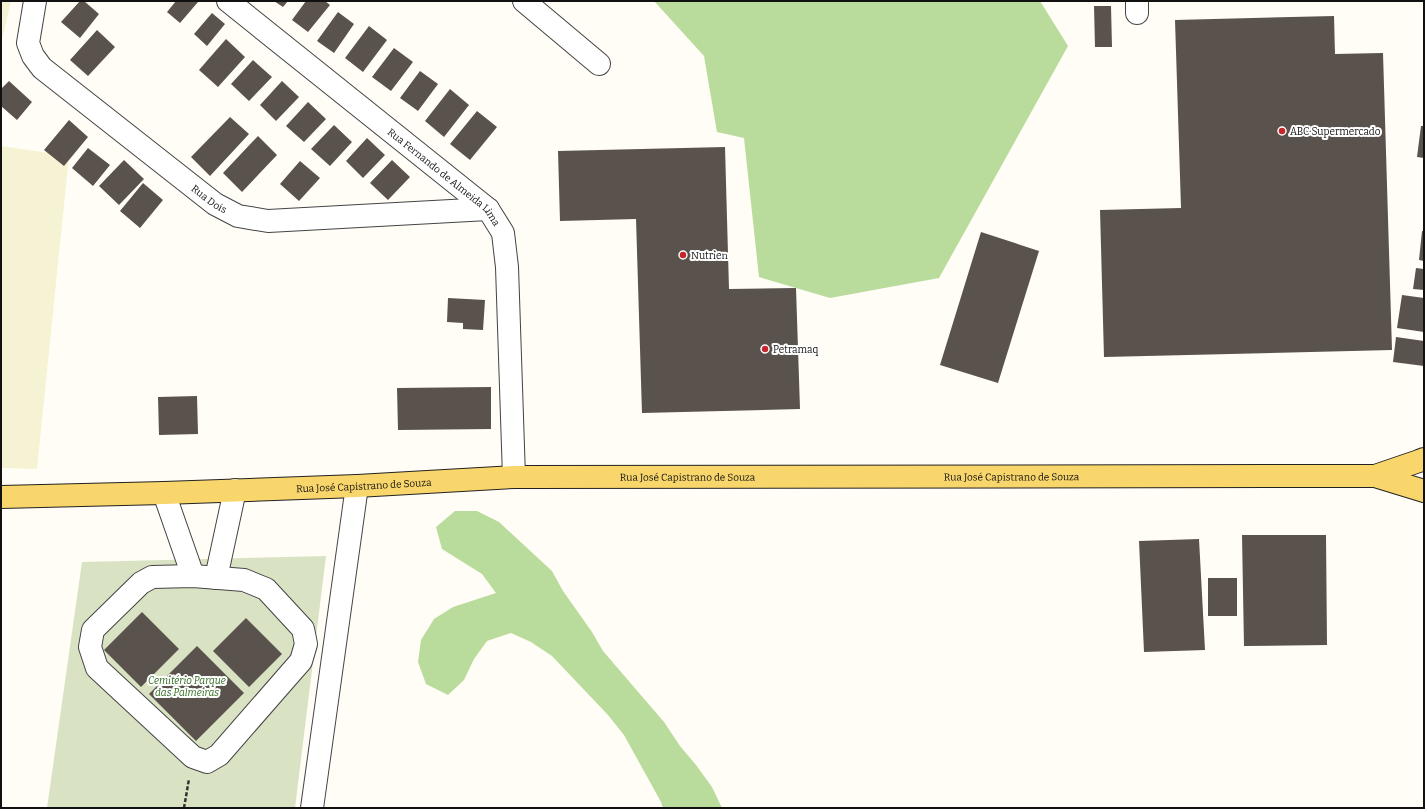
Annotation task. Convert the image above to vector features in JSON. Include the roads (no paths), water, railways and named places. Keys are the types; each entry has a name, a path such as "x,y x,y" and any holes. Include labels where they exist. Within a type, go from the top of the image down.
{"main road":[{"name":"Rua José Capistrano de Souza","path":"1,497 358,486 514,477 1375,476 1420,462 1424,459"},
{"name":"Rua José Capistrano de Souza","path":"1375,476 1424,492"}],"street":[{"name":"Rua Dois","path":"35,1 28,43 33,56 42,68 215,204 238,216 268,221 488,209"},
{"name":"Rua Fernando de Almeida Lima","path":"228,1 488,209 503,233 506,267 514,477"},
{"path":"524,1 599,64"},
{"path":"312,808 358,486"},
{"path":"216,578 235,490"},
{"path":"164,493 193,576"},
{"path":"193,576 216,578 244,580 266,589 303,629 306,644 301,661 219,754 207,762 193,757 97,668 90,647 93,630 141,583 152,577 193,576"}],"place":[{"name":"ABC Supermercado","path":"1282,131"},
{"name":"Nutrien","path":"683,255"},
{"name":"Petramaq","path":"765,349"}],"park label":[{"name":"Cemitério Parque das Palmeiras","path":"187,686"}]}
